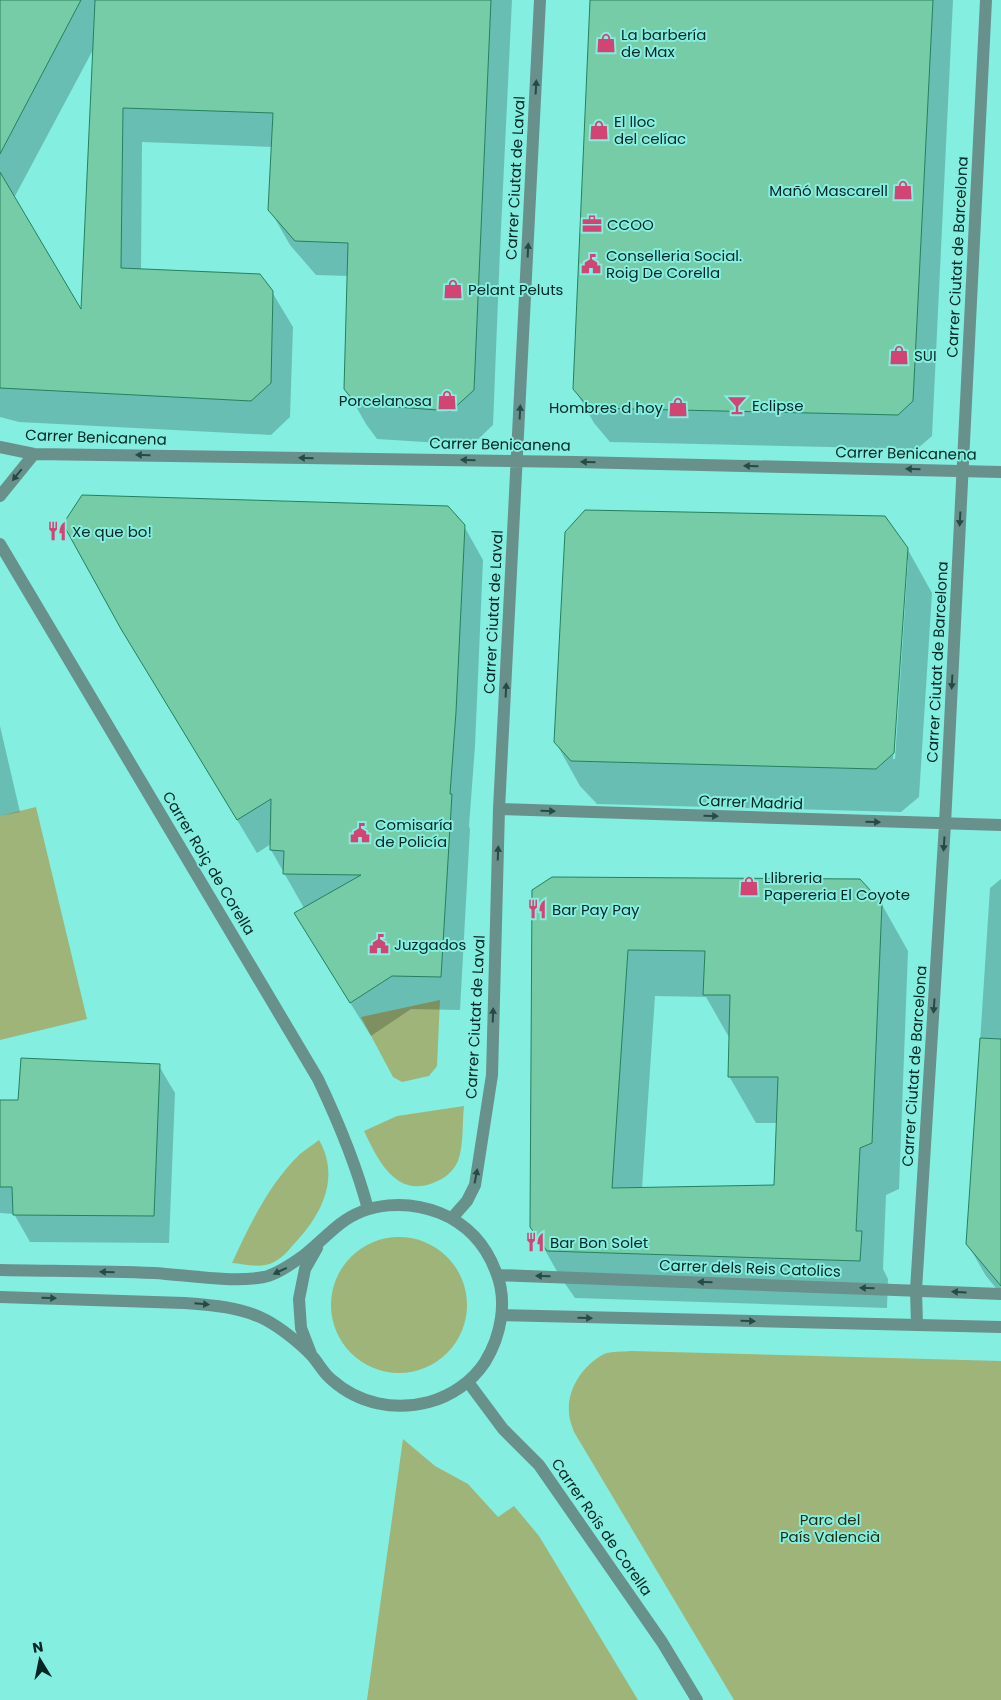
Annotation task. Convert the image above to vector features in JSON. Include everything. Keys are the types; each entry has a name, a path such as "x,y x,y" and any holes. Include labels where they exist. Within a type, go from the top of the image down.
{"street":[{"name":"Carrer Ciutat de Laval","path":"452,1218 467,1201 475,1185 492,1075 499,809 540,0"},
{"name":"Carrer Ciutat de Barcelona","path":"917,1324 916,1290 945,824 986,0"},
{"name":"Carrer Benicanena","path":"0,447 34,454 517,461 1001,472"},
{"path":"0,496 34,454"},
{"name":"Carrer Roiç de Corella","path":"0,544 318,1079 335,1116 361,1183 368,1209"},
{"name":"Carrer Madrid","path":"499,809 1001,825"},
{"path":"0,1270 155,1273 245,1279 266,1277 287,1268 320,1243 342,1223 368,1209 396,1204 425,1207 452,1218 472,1233 487,1252 498,1275 502,1298 502,1315 494,1344 483,1365 468,1382 442,1398 414,1406 384,1406 355,1397 331,1380 312,1356 277,1326 242,1310 184,1302 0,1297"},
{"path":"312,1356 301,1328 299,1298 305,1269 320,1243"},
{"name":"Carrer dels Reis Catolics","path":"498,1275 1001,1294"},
{"path":"502,1315 1001,1327"},
{"name":"Carrer Roís de Corella","path":"468,1382 503,1429 539,1465 662,1642 697,1700"}],"green space":[{"path":"36,807 87,1019 0,1040 0,816"},
{"path":"440,1000 437,1066 429,1076 402,1082 393,1077 361,1017"},
{"path":"464,1106 462,1141 458,1161 448,1175 433,1183 420,1186 408,1185 398,1180 389,1173 375,1153 364,1131 397,1116"},
{"path":"319,1140 328,1168 328,1182 320,1209 304,1233 287,1252 274,1262 259,1266 232,1263 253,1219 279,1178 300,1154"},
{"path":"399,1237 425,1242 437,1248 447,1257 456,1267 462,1279 467,1305 462,1331 456,1343 447,1353 437,1362 425,1368 399,1373 373,1368 361,1362 351,1353 342,1343 336,1331 331,1305 336,1279 342,1267 351,1257 361,1248 373,1242"},
{"name":"Parc del País Valencià","path":"631,1351 1001,1361 1001,1700 734,1700 574,1432 571,1422 569,1403 574,1386 583,1371 589,1364 604,1354"},
{"path":"403,1439 435,1466 468,1484 498,1517 514,1506 539,1536 638,1700 367,1700"}],"building":[{"path":"0,0 81,0 0,154"},
{"path":"95,0 491,0 474,390 451,411 356,404 344,389 348,243 295,241 268,210 273,113 123,108 121,268 260,274 273,291 271,383 251,401 0,388 0,172 81,309"},
{"path":"590,0 933,0 913,401 898,415 589,408 573,389"},
{"path":"82,495 448,506 465,525 441,977 392,976 350,1003 294,913 361,875 283,874 284,851 270,850 271,799 237,820 121,629 63,524"},
{"path":"585,510 885,516 908,548 894,753 876,769 571,761 554,742 565,532"},
{"path":"552,877 860,879 882,903 872,1143 860,1148 856,1231 862,1231 860,1261 547,1251 530,1227 532,890","holes":["628,950 705,951 703,995 730,995 728,1077 778,1077 774,1185 612,1188"]},
{"path":"980,1038 1001,1039 1001,1286 966,1244"},
{"path":"21,1058 160,1064 154,1216 13,1215 12,1187 0,1187 0,1100 18,1100"}],"place":[{"name":"La barbería de Max","path":"606,43"},
{"name":"El lloc del celíac","path":"599,130"},
{"name":"Mañó Mascarell","path":"903,190"},
{"name":"CCOO","path":"592,224"},
{"name":"Conselleria Social. Roig De Corella","path":"591,264"},
{"name":"Pelant Peluts","path":"453,289"},
{"name":"SUI","path":"899,355"},
{"name":"Porcelanosa","path":"447,400"},
{"name":"Eclipse","path":"737,405"},
{"name":"Hombres d hoy","path":"678,407"},
{"name":"Xe que bo!","path":"57,531"},
{"name":"Comisaría de Policía","path":"360,833"},
{"name":"Llibreria Papereria El Coyote","path":"749,886"},
{"name":"Bar Pay Pay","path":"537,909"},
{"name":"Juzgados","path":"379,944"},
{"name":"Bar Bon Solet","path":"535,1242"}]}
